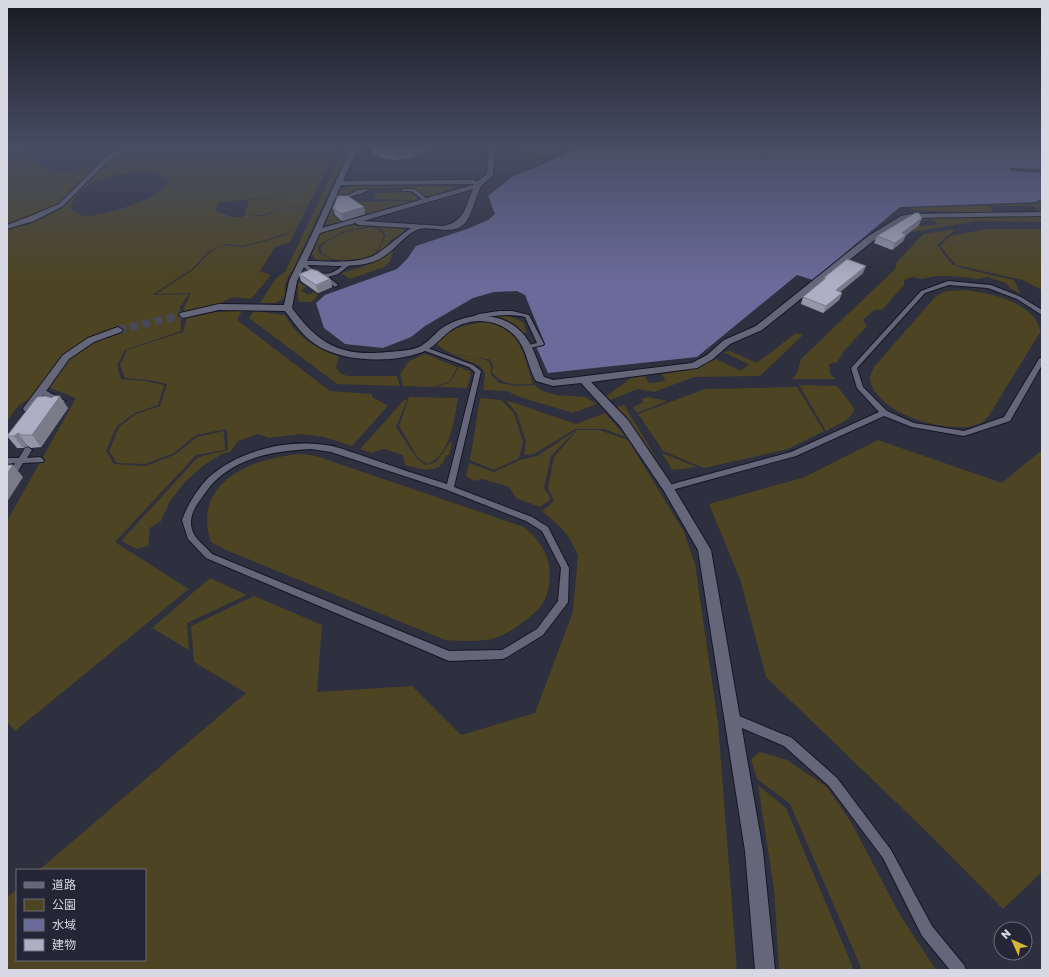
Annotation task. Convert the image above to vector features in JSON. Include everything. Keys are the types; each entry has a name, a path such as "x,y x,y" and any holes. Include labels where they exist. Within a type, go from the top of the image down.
{"street":[{"path":"7,228 61,205 75,192"},
{"path":"335,192 293,281 288,308 301,326 320,344 357,356 390,355 422,348 449,328 471,319 490,320 509,326 525,342 540,379 553,383 694,366 710,357 727,342 759,328 870,239 904,218 911,216 1042,214"},
{"path":"317,232 454,192"},
{"path":"350,222 443,228 455,226 464,221 477,192"},
{"path":"302,263 349,263 366,261 380,256 402,237 418,227"},
{"path":"184,315 219,307 288,308"},
{"path":"24,415 66,357 91,340 118,330"},
{"path":"583,380 624,422 668,488 704,550 754,851 765,970"}],"lane":[{"path":"332,197 349,196 359,192"},
{"path":"415,192 426,200"},
{"path":"302,263 314,273 324,277 335,285"},
{"path":"324,277 334,275 349,263"},
{"path":"1042,313 1019,298 989,286 948,283 923,292 854,368 860,388 884,413 912,426 964,434 1007,419 1042,359"},
{"path":"471,319 496,312 512,312 527,316 541,344 527,347"},
{"path":"422,348 471,366 478,371 450,488"},
{"path":"42,391 62,400 58,407"},
{"path":"668,488 793,454 884,413"},
{"path":"311,446 332,449 450,488 529,519 545,528 566,568 563,602 540,632 503,654 450,656 216,559 209,556 191,537 186,520 193,503 211,480 227,467 256,454 281,448 311,446"},
{"path":"12,474 28,450"},
{"path":"7,461 40,460"},
{"path":"732,718 788,742 833,782 887,854 927,931 960,970"}],"green space":[{"path":"7,192 81,192 74,200 71,209 81,215 92,216 128,207 151,197 159,192 315,192 307,208 284,207 307,209 296,229 279,236 243,246 227,244 209,251 192,269 152,295 189,294 180,307 181,331 125,350 117,365 121,379 145,381 164,385 158,405 135,413 117,426 106,451 114,464 146,466 176,454 197,437 224,431 225,450 196,455 115,542 189,589 15,731 7,722 7,521 76,398 50,388 19,405 7,421","holes":["285,196 249,200 244,217 232,217 215,211 219,202","284,207 263,216 247,216 262,215"]},
{"path":"323,192 329,192 287,280 283,299 275,303 260,303 277,277 285,272"},
{"path":"340,192 355,192 348,194 338,194"},
{"path":"410,192 417,197 417,200 374,199 376,193"},
{"path":"418,192 443,192 429,196 423,195"},
{"path":"352,202 409,202 368,214 362,209 366,208 363,206 331,214 342,222 332,225 326,223 333,206 351,205"},
{"path":"1042,202 1042,213 1033,206 989,206 995,212 951,212 913,210 912,208 1037,204"},
{"path":"963,216 1042,216 1042,222 976,221 913,232 898,227 939,225 933,220 913,220 916,219"},
{"path":"353,225 368,226 341,232 318,246 319,253 332,260 318,261 312,255 320,234"},
{"path":"372,227 379,230 384,235 379,248 372,255 355,260 336,260 321,253 321,246 333,238 357,229"},
{"path":"375,227 406,230 391,240 385,248 374,255 378,252 386,235 381,229"},
{"path":"296,229 290,242 275,247 260,271 271,275 251,299 233,297 219,304 183,312 191,293 156,294 193,270 211,251 226,245 243,247 280,237"},
{"path":"956,229 937,245 952,264 965,269 1014,280 1020,293 1011,289 1006,283 987,277 978,279 954,276 937,276 922,279 912,277 904,280 904,285 882,310 874,310 863,320 867,326 844,351 837,362 829,364 830,374 836,379 792,379 797,373 801,359 895,269 897,262 923,234"},
{"path":"986,229 1042,229 1042,290 1023,280 956,265 940,246 950,236"},
{"path":"394,247 390,262 384,267 350,279 341,273 376,261"},
{"path":"298,282 306,287 301,290 308,295 314,292 318,295 312,302 299,302"},
{"path":"965,290 994,295 1013,302 1030,313 1036,320 1041,331 988,417 981,423 968,427 952,427 916,419 885,403 875,392 870,379 874,367 936,296 947,291"},
{"path":"242,311 237,320 330,391 372,394 372,397 388,406 352,446 324,437 301,434 269,438 258,434 238,441 230,452 222,454 204,465 185,482 170,501 161,521 150,528 148,546 137,549 121,541 198,457 228,450 227,429 196,435 174,453 145,464 117,463 109,451 119,427 136,414 160,406 167,384 148,380 125,378 120,365 127,350 183,332 187,318 216,312"},
{"path":"254,311 285,315 301,336 315,346 339,356 336,368 341,374 348,376 397,376 400,386 337,384 249,318"},
{"path":"510,316 524,323 526,332 524,334 507,322 489,317"},
{"path":"486,322 498,326 514,337 523,353 533,384 511,384 506,382 492,373 493,365 489,359 454,354 448,352 437,344 447,334 458,328"},
{"path":"796,333 803,335 760,376 694,377 654,392 638,389 610,400 605,397 631,378 645,376 649,383 665,381 662,374 692,369 716,359 741,371 749,364 723,352 730,351 757,363"},
{"path":"450,353 487,360 491,365 491,375 499,383 518,386 534,385 543,391 556,395 585,397 597,404 573,413 519,397 507,391 483,390 485,373 480,366"},
{"path":"425,354 457,367 450,381 434,387 403,386 400,374 409,361"},
{"path":"459,367 469,371 471,375 467,388 437,387 450,382"},
{"path":"799,385 837,386 854,408 851,416 826,431"},
{"path":"797,387 824,431 788,449 704,468 663,451 638,414 705,389"},
{"path":"409,397 458,398 453,426 446,445 435,459 427,464 418,458 399,426"},
{"path":"648,397 667,401 637,413 633,407 644,402 641,399"},
{"path":"480,398 501,400 514,413 523,442 519,458 494,470 470,460"},
{"path":"404,400 407,400 396,427 417,459 426,465 436,462 452,440 449,455 446,455 440,466 429,469 417,468 405,465 403,455 384,449 371,453 360,449"},
{"path":"506,400 576,424 605,413 626,437 604,429 575,429 534,454 524,455 526,441 517,414"},
{"path":"624,405 659,462 617,407"},
{"path":"577,430 599,430 628,440 683,530 695,564 718,723 737,970 7,970 7,898 16,890 16,961 146,961 146,869 40,869 246,693 194,662 191,626 254,596 322,625 317,692 412,686 461,735 535,713 573,612 578,555 568,536 542,511 554,501 548,488 554,457"},
{"path":"575,431 551,456 544,488 551,499 540,507 516,498 509,487 483,479 474,481 466,476 469,463 494,472 520,460 537,456"},
{"path":"878,440 1002,483 1042,450 1042,872 1003,909 929,834 766,677 741,582 709,504 805,477"},
{"path":"662,453 697,467 672,470"},
{"path":"302,454 316,456 524,527 534,536 542,547 546,554 550,570 549,587 543,603 529,618 512,630 500,636 480,641 445,640 226,550 211,542 207,521 210,503 218,489 231,477 246,467 283,456"},
{"path":"210,578 247,595 187,623 189,650 152,628"},
{"path":"760,752 787,760 827,787 851,822 900,915 936,970 862,970 790,804 757,779 751,759"},
{"path":"758,785 786,808 854,970 779,970 774,889"}],"water":[{"path":"494,192 1042,192 1042,199 1035,202 900,207 813,280 797,275 697,357 548,373 536,346 545,344 525,295 517,291 494,292 473,298 425,326 411,337 383,348 345,344 324,328 316,303 325,295 397,269 407,259 416,246 467,229 488,220 495,214 488,196"}],"building":[{"path":"338,196 348,196 364,207 341,214 333,208"},
{"path":"915,213 919,213 922,218 902,233 906,235 895,243 877,236"},
{"path":"847,259 866,266 836,290 842,293 826,306 803,297 826,278 824,278 826,276"},
{"path":"312,269 330,279 316,285 299,274"},
{"path":"45,396 52,398 54,396 60,396 32,435 22,435 18,433 14,436 7,436 37,397"},
{"path":"7,465 13,465 7,474"}],"tunnel":[{"path":"118,330 183,315"}]}
